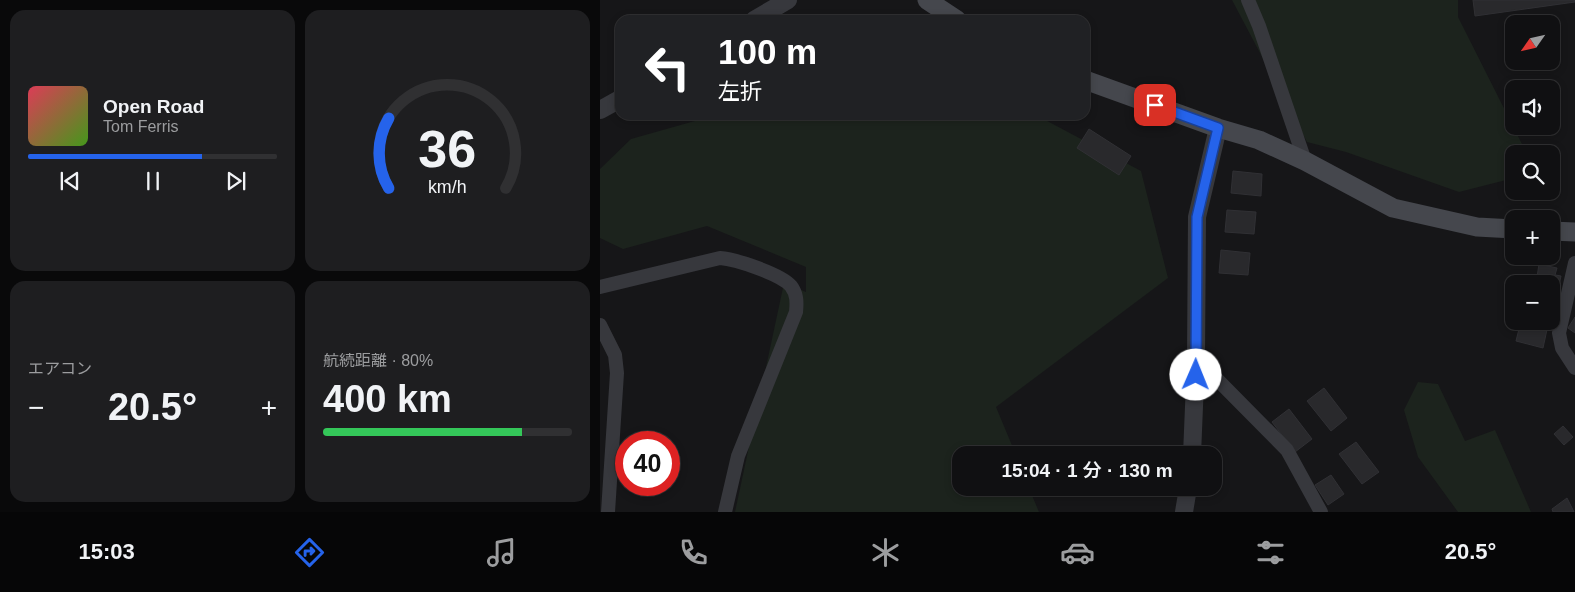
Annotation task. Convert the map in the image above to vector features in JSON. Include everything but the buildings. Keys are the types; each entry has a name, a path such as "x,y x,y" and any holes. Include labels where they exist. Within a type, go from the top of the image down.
{"main road":[{"path":"927,0 950,15"},
{"path":"1090,82 1218,128 1259,140 1304,161 1393,208 1477,227 1505,228"},
{"path":"1560,231 1575,232"}],"street":[{"path":"762,15 788,0"},
{"path":"1248,0 1262,35 1304,161"},
{"path":"600,110 615,102"},
{"path":"1192,446 1196,358 1197,217 1218,128"},
{"path":"600,287 720,258 732,259 783,279 795,292 797,301 796,312 738,456 725,512"},
{"path":"1575,263 1559,332 1562,348 1575,368"},
{"path":"600,325 616,354 618,373 606,468 608,512"},
{"path":"1196,358 1287,450 1320,512"},
{"path":"1184,512 1187,496"}],"shaded area":[{"path":"1232,0 1458,0 1458,17 1505,110 1505,135 1517,135 1522,145 1505,145 1505,180 1459,192 1346,152 1307,142"},
{"path":"698,120 1045,120 1141,171 1168,278 996,407 1012,446 952,446 952,496 1032,496 1039,512 735,512 784,283 806,292 806,267 707,226 623,249 600,238 600,169 631,139"},
{"path":"1418,382 1438,384 1465,441 1495,430 1531,512 1458,512 1418,457 1404,410"}],"route":[{"path":"1155,105 1218,128 1197,217 1196,375"}]}
